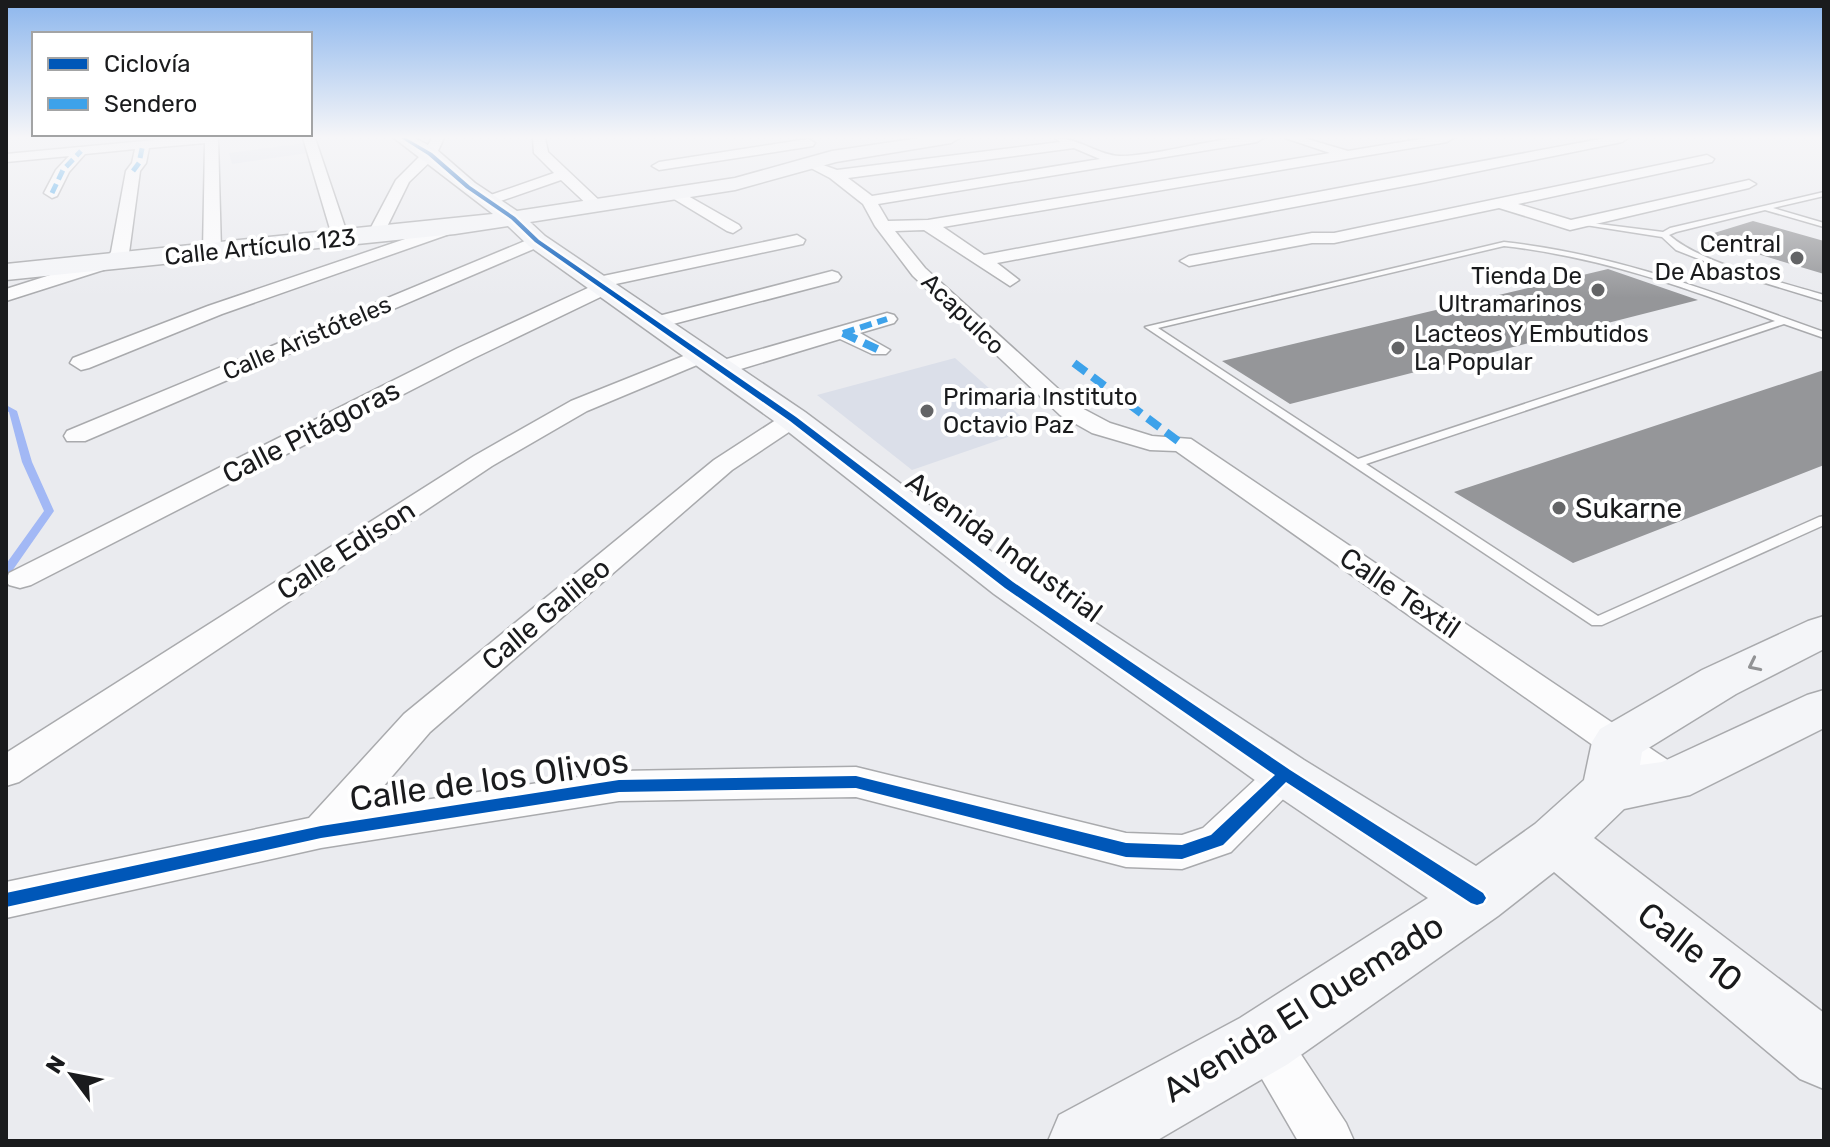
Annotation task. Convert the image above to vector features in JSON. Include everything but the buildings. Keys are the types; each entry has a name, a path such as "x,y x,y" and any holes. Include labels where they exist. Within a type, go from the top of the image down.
{"street":[{"path":"6,295 113,261 120,253 130,192"},
{"path":"212,192 212,251"},
{"path":"326,192 341,239"},
{"path":"375,235 397,192"},
{"name":"Avenida Industrial","path":"483,192 513,220 600,285 793,419 1009,585 1285,774 1477,898"},
{"name":"Calle Aristóteles","path":"76,436 513,220 544,192"},
{"path":"581,192 597,206"},
{"name":"Calle Artículo 123","path":"6,272 455,227 684,192"},
{"name":"Acapulco","path":"857,192 869,201 883,226 945,298 1068,410 1101,428 1150,443 1182,444"},
{"path":"869,201 925,192"},
{"path":"883,226 928,225 1132,192"},
{"path":"1197,192 1312,238"},
{"path":"980,261 1352,192"},
{"path":"1463,192 1576,224 1716,192"},
{"path":"1189,261 1312,238 1334,238 1556,192"},
{"path":"674,193 733,228"},
{"path":"928,225 1010,280"},
{"path":"81,363 244,299 455,227"},
{"name":"Calle Pitágoras","path":"20,579 600,285 797,240"},
{"path":"654,323 832,277"},
{"name":"Calle Edison","path":"6,772 483,461 579,406 711,362 843,333 887,319"},
{"path":"843,333 879,350"},
{"name":"Calle Galileo","path":"321,832 417,723 723,465 793,419"},
{"name":"Calle Textil","path":"1182,444 1614,766"},
{"name":"Avenida El Quemado","path":"1085,1141 1264,1041 1477,898 1555,840 1614,766 1719,682 1824,631"},
{"path":"1614,766 1671,781 1824,707"},
{"name":"Calle de los Olivos","path":"6,900 321,832 619,786 856,782 1126,850 1182,852 1217,840 1285,774"},
{"name":"Calle 10","path":"1555,840 1824,1055"},
{"path":"1264,1041 1328,1141"}],"lane":[{"path":"1576,224 1664,235 1824,194"},
{"path":"1768,209 1824,225"},
{"path":"1664,235 1679,248 1718,264 1824,298"},
{"path":"1824,335 1621,262 1552,247 1504,244 1150,327 1597,622 1824,520"},
{"path":"1356,463 1784,321"}],"shaded area":[{"name":"Primaria Instituto Octavio Paz","path":"955,358 1034,428 912,470 817,395"}],"waterway":[{"path":"6,408 13,411 27,462 49,511 6,572"}],"marked path":[{"path":"843,333 887,319"},
{"path":"843,333 879,350"},
{"path":"1074,363 1182,444"}],"cycle path":[{"path":"475,192 513,218 537,241 793,419 1009,585 1285,774 1477,898"},
{"path":"6,900 321,832 619,786 856,782 1126,850 1182,852 1217,840 1285,774"}],"place":[{"name":"Central De Abastos","path":"1797,258"},
{"name":"Tienda De Ultramarinos","path":"1598,290"},
{"name":"Lacteos Y Embutidos La Popular","path":"1398,348"},
{"name":"Primaria Instituto Octavio Paz","path":"927,411"},
{"name":"Sukarne","path":"1559,508"}]}
